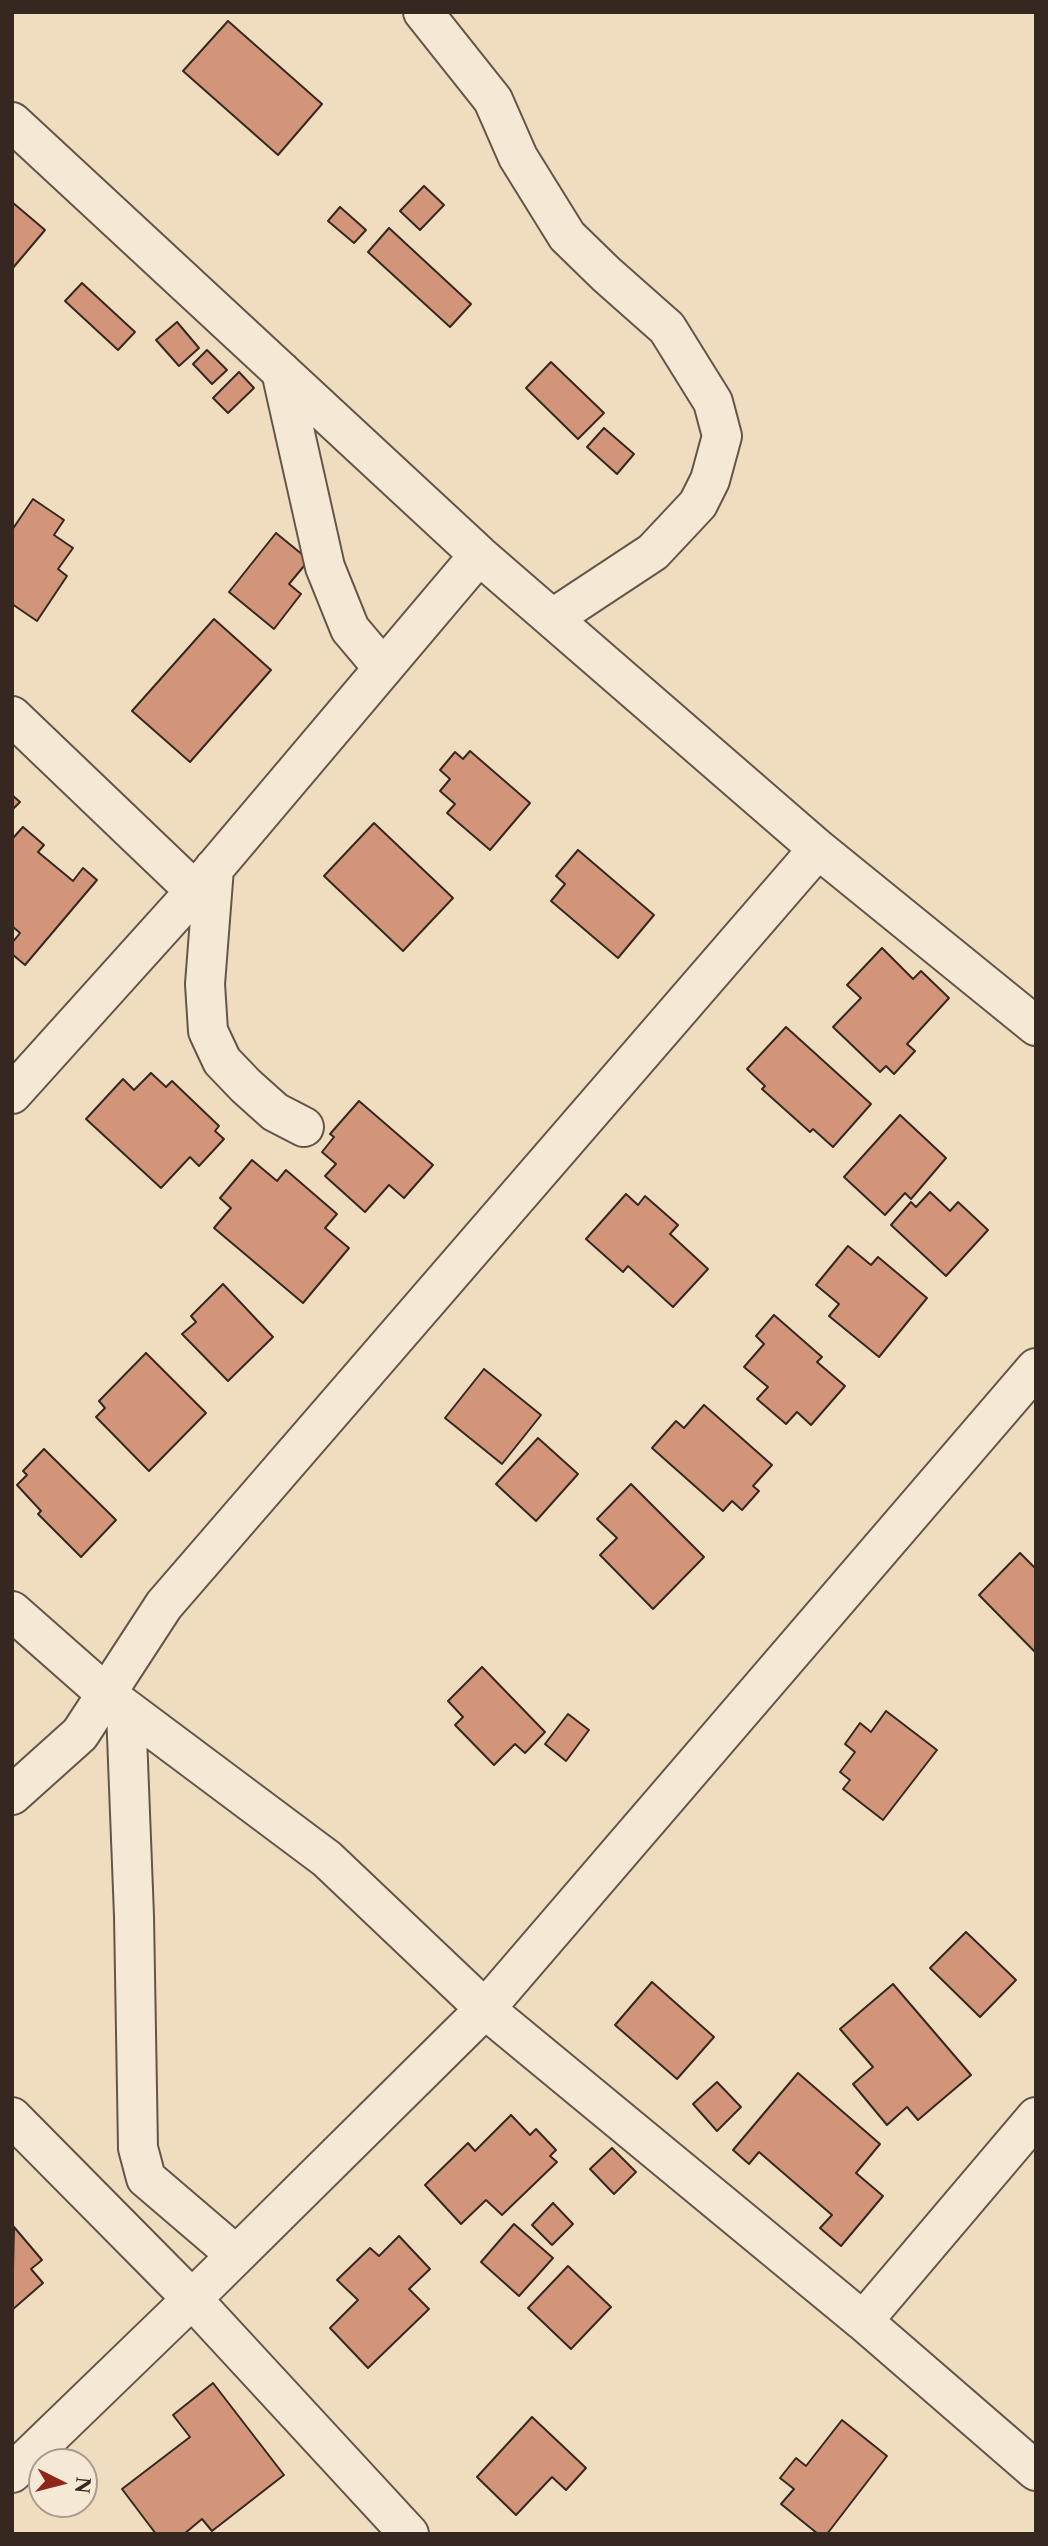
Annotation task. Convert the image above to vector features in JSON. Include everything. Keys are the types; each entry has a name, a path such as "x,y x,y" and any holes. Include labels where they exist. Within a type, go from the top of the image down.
{"street":[{"path":"423,12 493,100 518,157 567,236 667,328 713,402 722,436 710,480 698,505 653,552 553,618"},
{"path":"12,122 479,555 818,849 1036,1026"},
{"path":"281,371 325,567 350,629 383,668"},
{"path":"12,1094 204,879 479,555"},
{"path":"12,716 204,879 208,1031 222,1061 246,1086 275,1112 304,1127"},
{"path":"12,1795 115,1702 164,1605 818,849"},
{"path":"12,2473 485,2009 1036,1368"},
{"path":"12,1611 115,1702 327,1859 485,2009 863,2321 1036,2471"},
{"path":"115,1702 134,1916 138,2148 146,2178 236,2255"},
{"path":"12,2117 192,2299 409,2534"},
{"path":"863,2321 1036,2118"}],"building":[{"path":"228,21 322,104 278,155 183,71"},
{"path":"424,186 444,205 420,230 400,211"},
{"path":"12,202 45,230 12,269"},
{"path":"340,207 366,230 354,243 328,221"},
{"path":"389,228 471,304 450,327 368,252"},
{"path":"82,283 135,332 118,350 65,301"},
{"path":"177,322 199,348 179,366 156,340"},
{"path":"207,350 227,370 212,384 193,364"},
{"path":"551,362 604,413 578,439 526,388"},
{"path":"239,372 254,388 228,413 213,398"},
{"path":"604,428 634,454 617,474 587,447"},
{"path":"33,499 64,520 54,535 73,548 58,569 67,576 37,621 12,604 12,530"},
{"path":"276,533 309,560 289,584 301,594 274,629 229,592"},
{"path":"214,619 271,670 190,762 132,711"},
{"path":"470,751 530,803 490,850 447,813 455,804 440,791 450,779 440,770 455,752 463,759"},
{"path":"12,795 20,802 12,810"},
{"path":"374,823 453,898 403,951 324,876"},
{"path":"23,827 44,845 38,852 73,881 83,868 97,880 25,965 12,954 12,943 20,933 12,926 12,839"},
{"path":"578,850 654,915 618,958 551,901 565,884 556,876"},
{"path":"882,948 913,979 921,971 949,998 907,1044 915,1051 894,1074 886,1066 880,1072 833,1027 861,998 847,985"},
{"path":"786,1027 871,1104 833,1147 813,1129 810,1132 762,1089 765,1086 747,1069"},
{"path":"151,1073 166,1087 172,1081 219,1126 215,1131 224,1139 199,1166 190,1157 161,1188 86,1119 123,1079 134,1090"},
{"path":"359,1101 433,1165 404,1198 389,1185 365,1212 325,1176 336,1164 322,1152 334,1137 330,1134"},
{"path":"900,1115 946,1158 911,1199 905,1193 885,1215 844,1177"},
{"path":"252,1160 277,1181 286,1170 337,1214 325,1228 349,1248 303,1303 214,1228 231,1208 220,1198"},
{"path":"930,1192 950,1211 958,1202 988,1230 946,1276 891,1225 911,1202 916,1207"},
{"path":"626,1194 638,1205 645,1196 678,1225 670,1234 708,1269 673,1307 628,1266 623,1272 586,1239"},
{"path":"848,1246 871,1265 878,1257 927,1298 879,1357 829,1316 839,1304 816,1285"},
{"path":"223,1284 273,1337 228,1381 182,1334 196,1322 191,1316"},
{"path":"774,1315 822,1357 817,1362 845,1386 811,1425 797,1412 786,1424 757,1399 768,1387 744,1367 764,1344 756,1336"},
{"path":"146,1353 206,1413 149,1471 96,1417 105,1408 99,1401"},
{"path":"484,1369 541,1415 502,1464 445,1418"},
{"path":"704,1405 772,1465 753,1486 759,1491 742,1510 732,1501 723,1511 652,1448 676,1421 684,1428"},
{"path":"538,1438 578,1474 536,1521 496,1484"},
{"path":"44,1449 116,1520 81,1557 38,1514 41,1511 17,1485 27,1475 23,1471"},
{"path":"631,1484 704,1557 653,1609 600,1555 617,1538 597,1519"},
{"path":"1020,1553 1036,1569 1036,1653 979,1595"},
{"path":"482,1667 545,1732 525,1753 515,1744 494,1765 455,1725 463,1717 448,1701"},
{"path":"886,1711 937,1750 883,1820 843,1789 850,1780 840,1772 855,1752 845,1744 860,1723 871,1732"},
{"path":"568,1714 589,1730 566,1761 545,1744"},
{"path":"966,1932 1016,1980 980,2017 930,1968"},
{"path":"652,1982 714,2037 677,2079 615,2025"},
{"path":"893,1984 971,2075 918,2120 907,2107 887,2125 853,2084 873,2067 840,2029"},
{"path":"798,2073 880,2144 856,2173 883,2196 841,2246 820,2228 832,2215 759,2152 749,2164 733,2150"},
{"path":"717,2082 741,2107 717,2131 693,2104"},
{"path":"511,2115 530,2135 536,2129 556,2150 550,2156 557,2162 502,2215 486,2200 461,2224 425,2185 468,2143 475,2151"},
{"path":"612,2148 636,2172 614,2194 590,2169"},
{"path":"553,2203 573,2224 552,2245 532,2225"},
{"path":"514,2224 553,2258 519,2296 481,2262"},
{"path":"14,2227 42,2260 31,2269 43,2283 12,2310"},
{"path":"399,2236 430,2269 409,2289 429,2309 368,2368 330,2328 358,2300 337,2280 370,2248 379,2256"},
{"path":"568,2266 611,2307 571,2349 528,2308"},
{"path":"213,2383 284,2475 212,2531 202,2519 184,2534 156,2534 122,2489 190,2437 173,2415"},
{"path":"532,2417 586,2468 566,2490 552,2477 516,2515 477,2477"},
{"path":"842,2420 887,2456 827,2534 818,2534 781,2504 794,2489 780,2478 796,2458 806,2466"}]}
